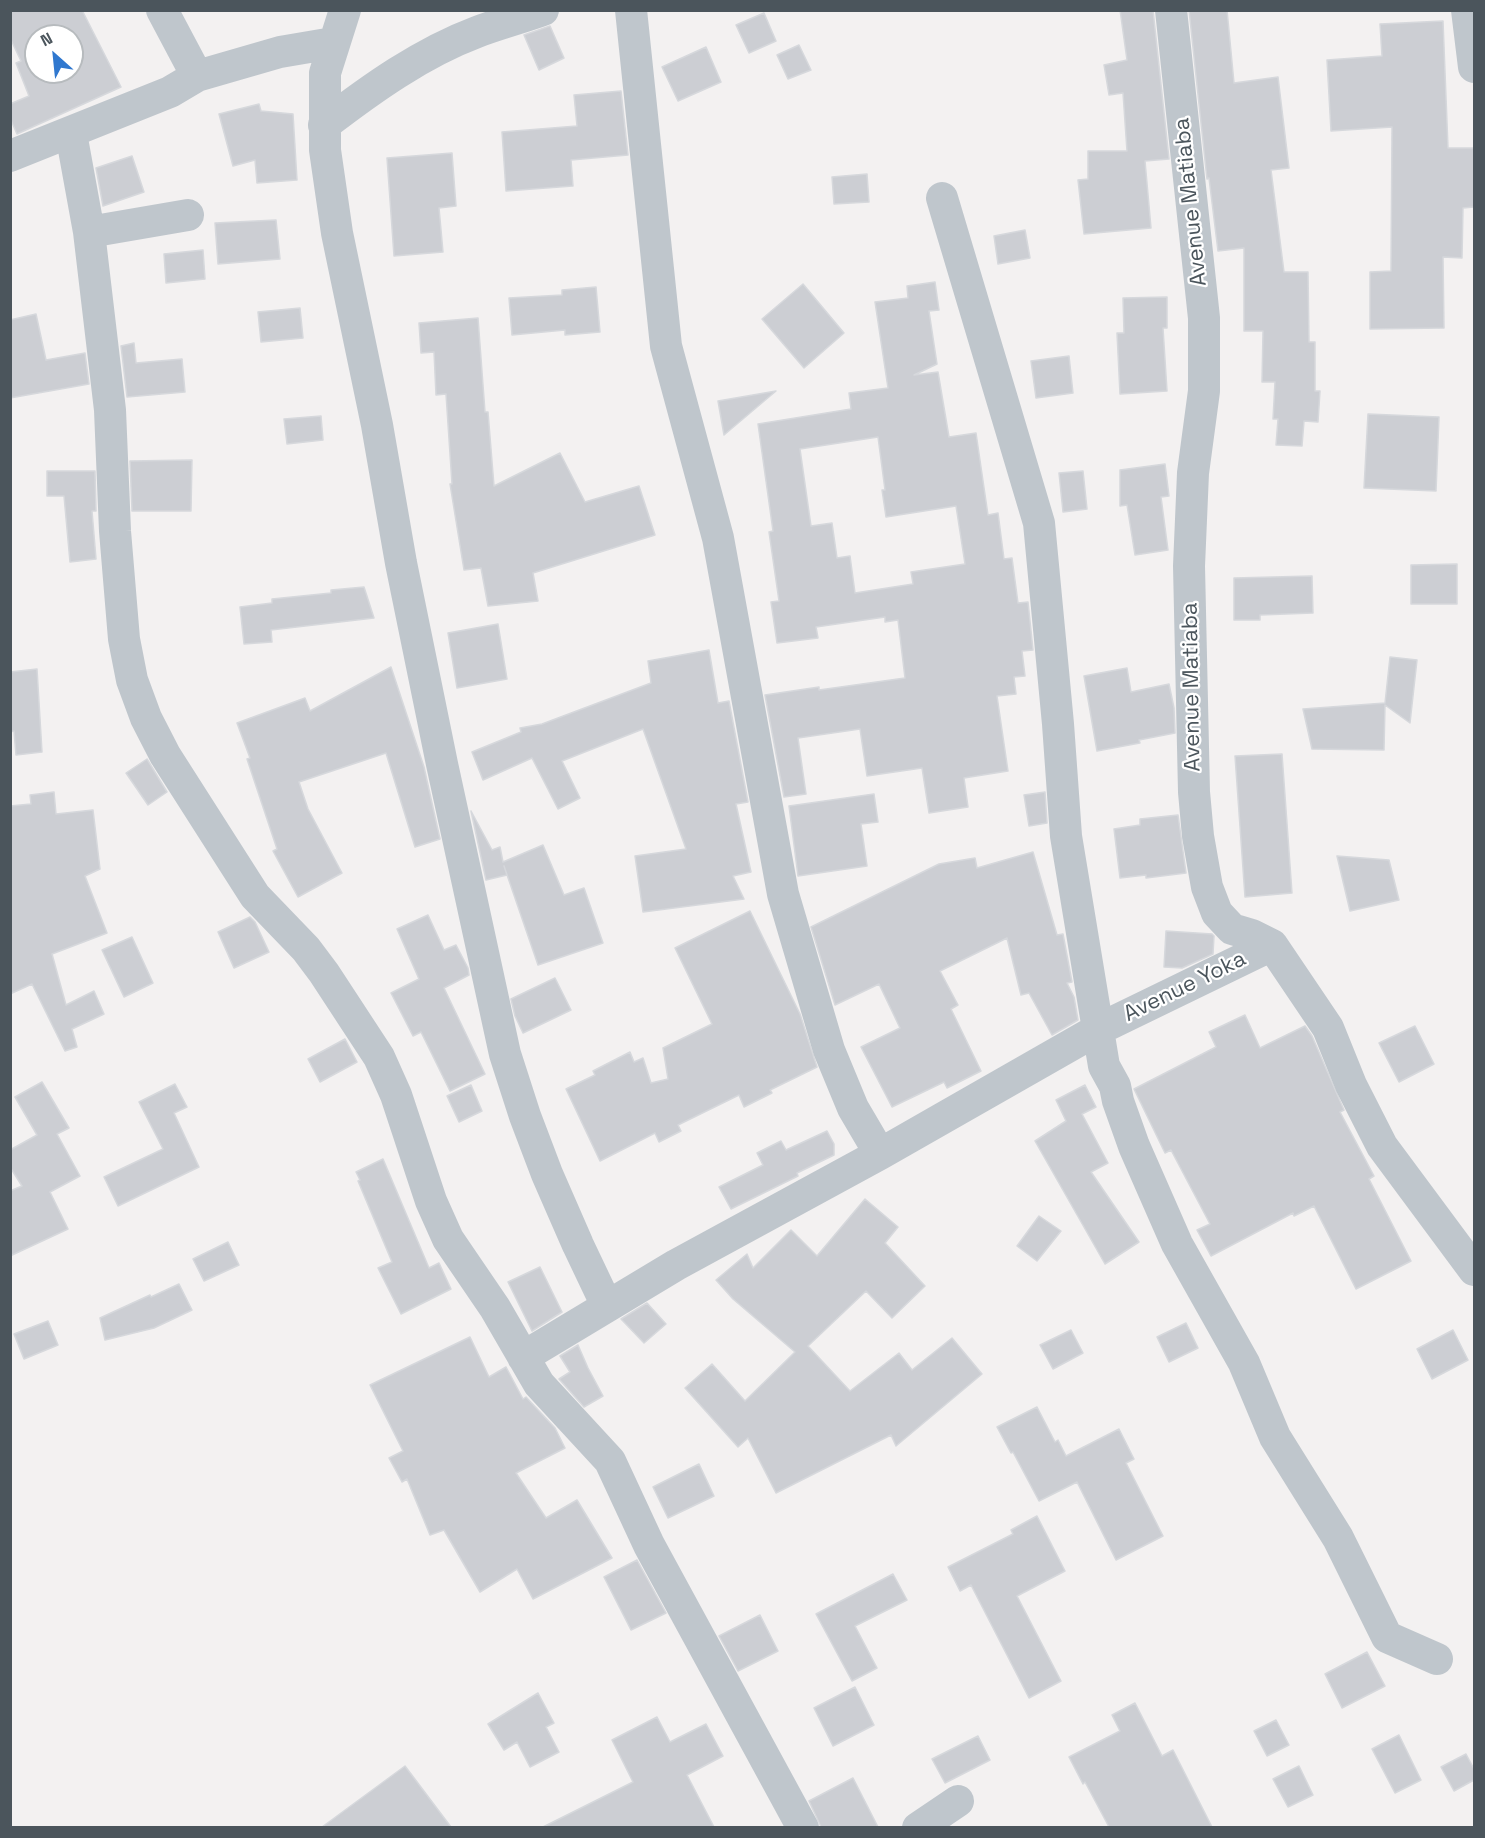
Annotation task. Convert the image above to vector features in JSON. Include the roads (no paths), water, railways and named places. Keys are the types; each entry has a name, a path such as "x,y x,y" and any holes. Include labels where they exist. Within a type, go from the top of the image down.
{"street":[{"path":"162,10 197,76"},
{"path":"345,10 325,73 325,150 338,233 377,425 401,563 505,1054 547,1174 608,1306"},
{"path":"324,125 368,93 429,55 476,32 543,10"},
{"path":"631,10 666,346 718,538 783,894 829,1050 853,1108 880,1154"},
{"name":"Avenue Matiaba","path":"1171,10 1204,318 1204,392 1193,473 1189,566 1194,792 1198,836 1207,887 1217,913 1233,929 1272,945"},
{"path":"1467,10 1474,67"},
{"path":"10,156 170,92 197,76 280,52 333,43"},
{"path":"71,133 89,232 110,411 115,531 124,639 132,680 146,718 165,755 255,896 306,949 379,1057 396,1095 431,1202 448,1239 495,1308 539,1384 610,1461 649,1545 803,1827"},
{"path":"942,198 1039,523 1066,836 1104,1066 1115,1086 1134,1146 1177,1244 1244,1363 1275,1437 1338,1538 1387,1637 1437,1659"},
{"path":"89,232 188,215"},
{"path":"1272,945 1328,1028 1351,1084 1382,1146 1474,1270"},
{"name":"Avenue Yoka","path":"523,1357 676,1265 880,1154 1099,1029 1272,945"},
{"path":"918,1827 958,1801"}]}
